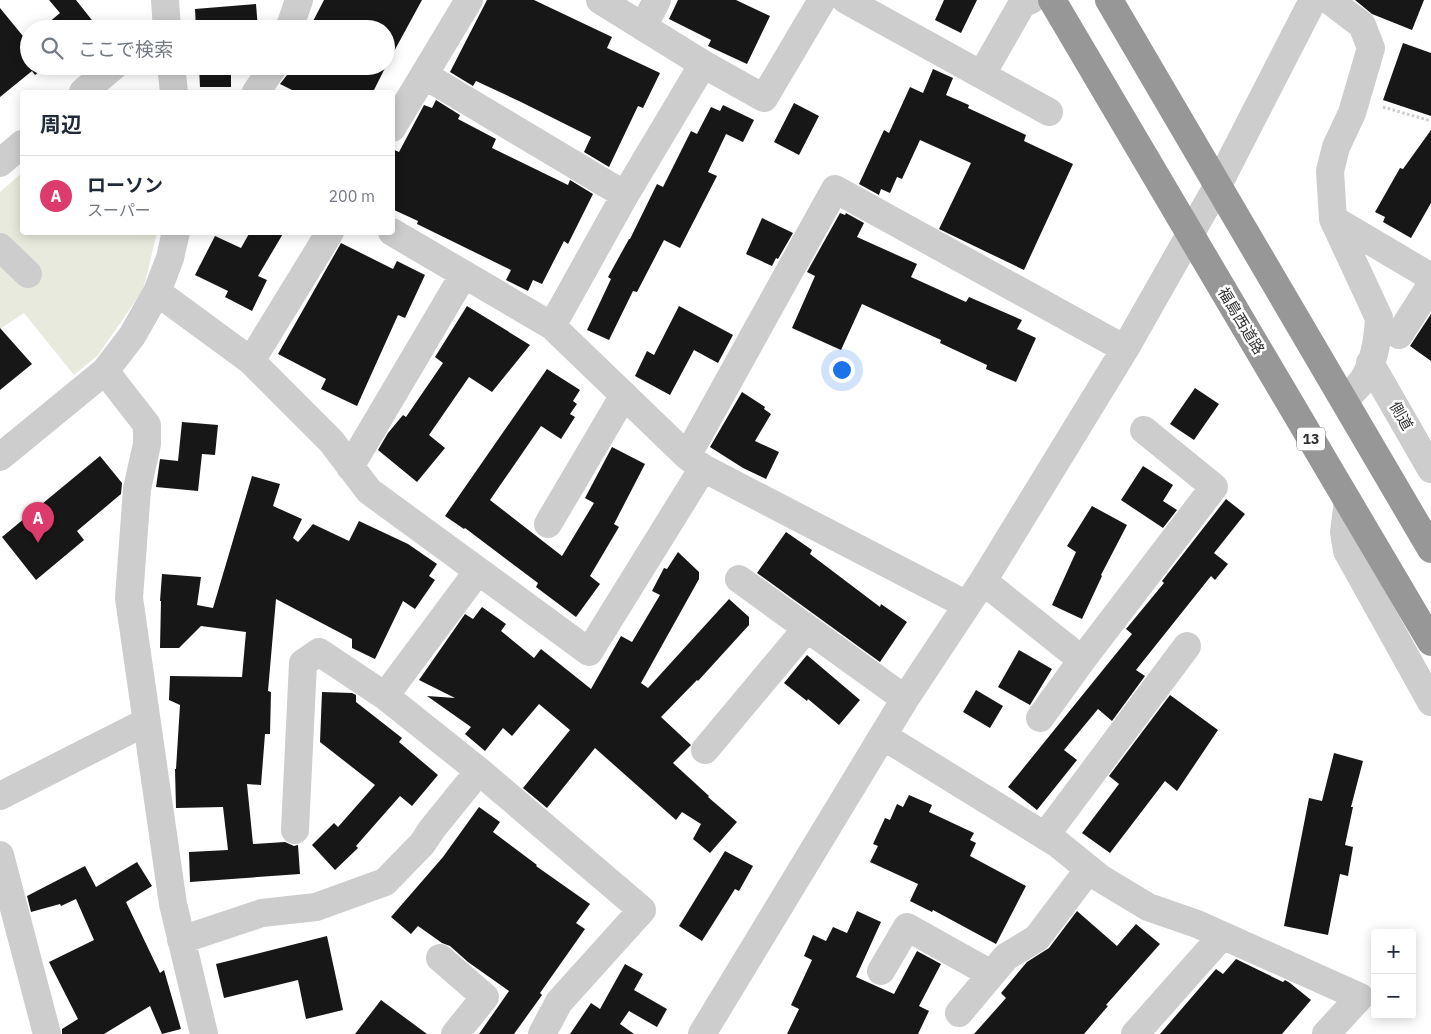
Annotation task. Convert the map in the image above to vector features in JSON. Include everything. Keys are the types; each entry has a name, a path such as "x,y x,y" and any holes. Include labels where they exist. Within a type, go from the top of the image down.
{"highway":[{"name":"福島西道路","path":"1052,0 1431,642"},
{"path":"1109,0 1431,549"}],"street":[{"path":"292,20 299,0"},
{"path":"395,123 469,0"},
{"path":"600,0 703,64 764,98 822,0"},
{"path":"643,27 657,0"},
{"path":"846,0 1049,112"},
{"path":"702,1034 905,699 983,581 1125,349 1191,235 1313,0"},
{"path":"1329,0 1362,25 1371,48 1352,113 1336,147 1330,171 1333,219 1379,318 1378,333 1363,380 1344,400"},
{"path":"982,74 1024,1"},
{"path":"552,326 625,195 703,64"},
{"path":"85,90 103,75"},
{"path":"172,75 174,90"},
{"path":"257,90 268,75"},
{"path":"424,75 625,195"},
{"path":"0,163 20,146"},
{"path":"157,292 251,361 331,441 369,491 589,652 695,462 835,189 1125,349"},
{"path":"1333,219 1429,273 1399,335"},
{"path":"395,234 552,326 695,462 967,605"},
{"path":"0,457 105,371 132,336 157,292 170,258 175,235"},
{"path":"251,361 328,235"},
{"path":"0,248 28,274"},
{"path":"350,467 464,274"},
{"name":"側道","path":"1370,363 1431,469"},
{"path":"105,371 147,425 148,444 137,489 129,598 173,904 204,1034"},
{"path":"548,524 624,395"},
{"path":"1040,718 1214,487 1144,430"},
{"path":"1348,501 1344,532 1347,551 1431,702"},
{"path":"385,696 478,570"},
{"path":"739,579 905,699"},
{"path":"983,581 1082,660"},
{"path":"705,750 807,628"},
{"path":"1045,836 1187,646"},
{"path":"295,830 303,663 319,652 385,696 479,771 642,910 559,1002 542,1034"},
{"path":"0,796 146,722"},
{"path":"883,736 1058,844 1100,878 1148,907 1197,924 1360,997 1326,1034"},
{"path":"181,940 262,913 316,907 385,882 422,844 479,771"},
{"path":"0,855 47,1034"},
{"path":"959,1014 1006,957 1037,938 1089,869"},
{"path":"881,971 907,927 992,974"},
{"path":"1135,1034 1222,936"},
{"path":"440,958 485,997 455,1034"}],"path":[{"path":"1356,99 1431,121"}],"shaded area":[{"path":"20,175 20,235 157,235 143,290 98,355 74,375 24,313 0,329 0,192"}],"building":[{"path":"49,0 76,0 92,20 52,20 60,13"},
{"path":"324,0 422,0 395,50 395,20 314,20"},
{"path":"487,0 534,0 612,37 607,48 660,73 643,108 638,106 609,167 584,152 591,137 476,81 473,86 450,72"},
{"path":"678,0 736,0 770,16 747,64 708,46 711,40 669,19"},
{"path":"944,0 977,0 961,33 935,20"},
{"path":"1355,0 1424,0 1412,30 1372,14"},
{"path":"256,4 257,20 196,20 195,9"},
{"path":"0,8 20,32 20,75 27,75 0,97"},
{"path":"1403,43 1431,53 1431,116 1383,100"},
{"path":"933,69 953,78 946,95 969,105 968,108 1026,135 1024,141 1073,164 1024,270 939,229 971,163 920,140 902,179 897,177 890,193 881,189 879,195 859,184 884,130 889,133 910,87 923,93"},
{"path":"199,75 231,75 231,87 200,87"},
{"path":"287,75 382,75 374,90 292,90 280,84"},
{"path":"436,100 460,115 458,119 496,139 492,148 568,185 570,180 593,194 568,244 564,241 542,284 533,280 528,291 506,280 511,270 417,224 418,221 395,210 395,150 399,152 424,105 432,108"},
{"path":"794,103 819,116 799,155 774,142"},
{"path":"723,105 754,120 743,142 726,134 708,172 717,176 680,248 664,240 637,292 633,291 609,340 587,330 611,279 608,277 630,239 657,184 663,187 691,131 697,134 711,107 720,111"},
{"path":"1431,130 1431,203 1411,238 1383,222 1385,217 1375,212 1400,168 1403,169"},
{"path":"840,213 845,215 846,213 864,223 857,237 917,264 911,277 966,302 969,297 1022,320 1017,329 1036,338 1016,382 986,369 987,365 940,343 941,340 862,304 841,350 792,328 815,276 807,272"},
{"path":"762,218 793,233 772,266 746,254"},
{"path":"248,235 282,235 258,276 267,280 252,311 225,297 228,291 195,275 215,236 241,248"},
{"path":"341,243 393,269 397,261 425,275 405,318 398,315 357,406 321,389 326,379 278,354"},
{"path":"467,306 530,345 492,392 469,377 429,435 445,448 417,482 378,450 388,433 403,415 406,417 443,363 435,357"},
{"path":"679,306 733,335 718,363 694,350 670,395 635,376 647,351 654,355"},
{"path":"1431,314 1431,361 1410,346"},
{"path":"0,328 32,364 0,390"},
{"path":"547,369 580,390 573,401 577,404 570,414 575,417 561,439 541,426 490,500 562,556 594,503 585,498 612,447 645,464 614,524 619,527 590,576 600,584 576,617 536,587 538,583 465,528 445,516"},
{"path":"1195,388 1219,404 1194,440 1170,424"},
{"path":"742,392 765,407 764,409 771,414 755,441 779,452 766,479 743,468 710,447"},
{"path":"182,422 218,425 215,455 202,454 198,491 156,487 160,459 178,461"},
{"path":"100,456 122,483 121,494 77,531 84,540 36,580 2,537"},
{"path":"1143,466 1173,485 1163,501 1177,510 1163,528 1121,500"},
{"path":"252,476 280,484 273,506 302,519 293,538 298,542 313,524 349,541 359,521 408,544 437,564 429,576 435,580 415,609 403,601 375,659 352,648 352,639 276,599 268,691 271,692 270,734 265,734 261,785 247,784 253,844 285,842 294,846 298,845 300,874 190,882 189,852 228,850 223,807 176,808 175,769 180,705 169,700 170,676 242,677 246,632 201,626 179,648 160,648 162,574 201,577 197,605 213,608"},
{"path":"1226,499 1245,514 1214,553 1228,564 1215,580 1211,576 1136,670 1145,676 1112,721 1098,709 1064,750 1077,760 1037,810 1008,787 1132,634 1126,629 1164,583 1162,581"},
{"path":"1092,506 1127,525 1101,575 1082,619 1052,605 1076,552 1067,546"},
{"path":"786,532 812,550 810,554 880,607 881,604 907,622 880,662 757,573"},
{"path":"678,552 699,572 699,579 641,683 648,688 729,599 749,617 749,625 698,681 661,717 691,745 673,763 737,822 710,853 693,839 701,824 682,812 676,820 595,748 547,808 523,788 570,730 539,704 512,736 503,728 485,751 465,734 471,727 427,696 455,698 419,680 465,614 473,619 482,607 506,624 501,631 534,658 541,649 591,689 621,636 632,642 660,595 652,591 664,568 667,569"},
{"path":"1019,650 1052,669 1030,705 998,687"},
{"path":"807,655 860,700 839,725 808,699 807,701 784,683"},
{"path":"976,690 1003,706 990,728 963,712"},
{"path":"322,692 352,693 356,695 356,702 402,738 399,742 438,775 412,806 400,796 356,846 358,848 335,870 312,845 334,823 338,827 375,785 320,742"},
{"path":"1170,695 1218,730 1177,791 1165,781 1110,853 1082,833 1119,784 1109,776"},
{"path":"1334,753 1363,761 1351,807 1353,807 1345,845 1353,847 1348,876 1340,874 1328,935 1284,926 1309,798 1322,801"},
{"path":"909,795 932,805 929,812 974,833 970,840 976,843 970,856 1026,886 996,944 933,910 932,912 910,901 918,884 870,862 878,846 873,844 885,818 890,820 897,804 903,807"},
{"path":"479,807 500,822 493,832 536,866 590,904 576,923 585,929 514,1034 479,1034 509,991 468,962 450,946 442,943 418,926 411,934 391,917 443,857"},
{"path":"725,851 753,866 739,891 735,889 702,941 679,926"},
{"path":"137,862 152,886 126,902 160,973 164,970 181,1029 162,1034 150,1006 104,1034 62,1034 62,1029 78,1019 49,962 94,940 76,899 61,906 60,904 31,912 27,896 85,866 96,887"},
{"path":"857,911 881,922 856,977 894,994 917,951 941,964 919,1006 929,1011 918,1034 787,1034 799,1009 791,1005 812,960 804,956 813,935 826,941 833,927 847,933"},
{"path":"1077,911 1117,946 1136,924 1160,944 1106,1005 1108,1006 1084,1034 974,1034 1006,998 1001,993 1027,962 1049,948"},
{"path":"327,936 343,1010 306,1019 298,980 224,998 216,964"},
{"path":"1236,959 1283,982 1285,980 1311,1000 1282,1034 1160,1034 1216,969 1223,974"},
{"path":"625,964 643,974 634,990 667,1009 657,1027 629,1011 620,1024 634,1034 570,1034 591,1003 600,1009"},
{"path":"381,1000 427,1034 355,1034"}],"place":[{"name":"ローソン","path":"38,543"}]}
